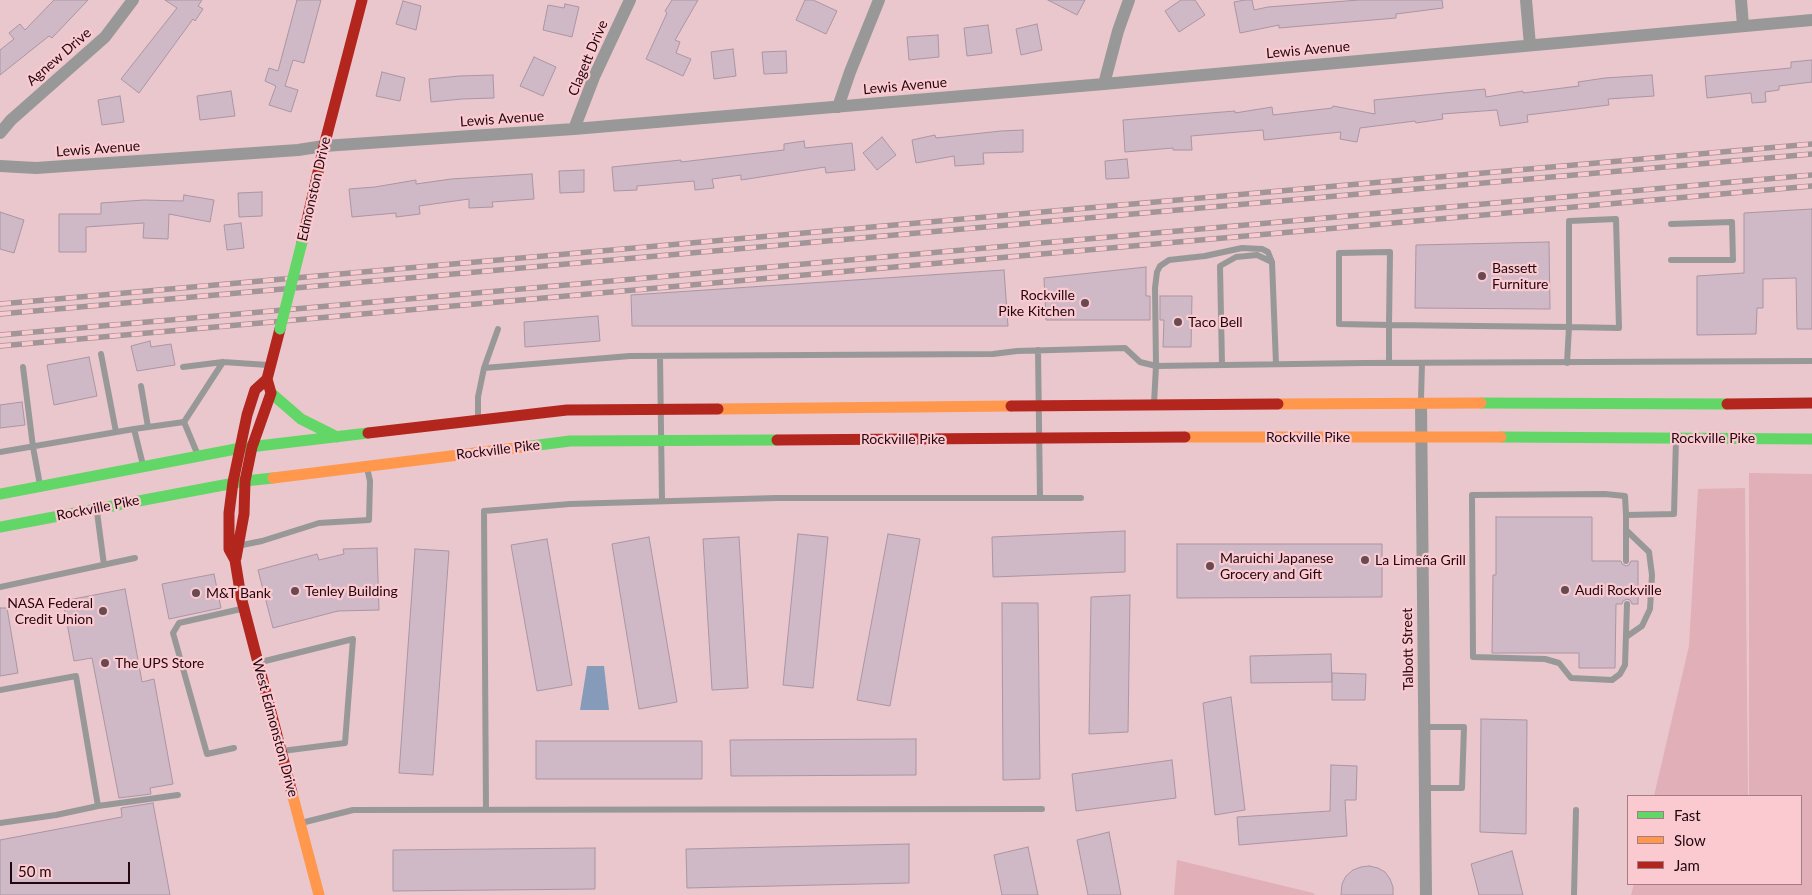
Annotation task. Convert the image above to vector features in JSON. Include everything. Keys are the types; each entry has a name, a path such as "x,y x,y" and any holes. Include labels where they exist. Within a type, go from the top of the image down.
{"main road":[{"name":"Edmonston Drive","path":"233,482 246,448 261,424 271,393 267,379 270,366 362,0"},
{"name":"Edmonston Drive","path":"245,481 247,415 255,390 267,379"},
{"path":"271,393 301,419 337,437"},
{"path":"0,494 246,448 566,410 1421,403 1676,409 1812,403"},
{"name":"Rockville Pike","path":"0,527 233,482 570,441 1676,434 1812,439"},
{"name":"West Edmonston Drive","path":"235,560 244,514 245,481"},
{"name":"West Edmonston Drive","path":"233,482 228,531 229,549 235,560 244,608 319,895"}],"street":[{"name":"Agnew Drive","path":"0,133 11,120 105,37 133,0"},
{"name":"Clagett Drive","path":"574,129 594,77 630,0"},
{"path":"838,107 879,0"},
{"path":"1104,84 1118,31 1129,0"},
{"path":"1526,0 1530,45"},
{"path":"1741,0 1743,26"},
{"name":"Lewis Avenue","path":"0,166 36,168 574,129 1104,84 1812,20"},
{"name":"Talbott Street","path":"1421,403 1426,895"}],"lane":[{"path":"1390,363 1390,325 1390,252 1339,253 1338,324 1390,325 1569,327 1619,328 1616,219 1568,221 1569,327 1567,363"},
{"path":"1671,224 1732,222 1733,260 1671,260"},
{"path":"1154,406 1156,366 1155,288 1157,272 1160,266 1169,260 1205,256 1242,248 1262,249 1268,252 1272,262 1276,364"},
{"path":"1222,365 1220,266 1236,257 1258,255 1272,262"},
{"path":"478,420 478,397 484,368 498,328"},
{"path":"484,368 630,356 992,354 1038,350 1125,348 1140,362 1156,366 1812,361"},
{"path":"1038,350 1040,498"},
{"path":"102,354 116,432"},
{"path":"660,356 662,501"},
{"path":"0,452 184,422 223,362"},
{"path":"182,368 223,362 270,366"},
{"path":"1421,403 1422,363"},
{"path":"23,367 40,486"},
{"path":"141,386 148,427"},
{"path":"184,422 196,447 198,456"},
{"path":"134,429 143,466"},
{"path":"1626,515 1674,514 1676,434"},
{"path":"238,546 262,541 319,523 369,520 370,481 367,466"},
{"path":"1626,560 1625,496 1605,494 1472,495 1473,657 1545,659 1559,663 1571,678 1612,680 1620,674 1624,665 1627,604"},
{"path":"486,810 484,511 570,504 786,498 1081,498"},
{"path":"97,509 104,565"},
{"path":"1626,530 1649,552 1652,575 1650,609 1642,626 1626,637"},
{"path":"0,587 135,558"},
{"path":"234,748 207,754 173,633 179,623 244,608"},
{"path":"258,663 353,639 345,743 281,751"},
{"path":"0,690 76,676 98,806"},
{"path":"1424,727 1464,728 1462,788 1424,788"},
{"path":"0,823 56,815 98,806 178,795"},
{"path":"300,823 353,810 1042,809"},
{"path":"1574,895 1576,810"}],"shaded area":[{"path":"1749,473 1812,474 1812,895 1631,895 1634,885 1802,885 1802,795 1749,795"},
{"path":"1745,488 1748,795 1654,795 1689,646 1698,489"},
{"path":"1177,860 1313,893 1315,895 1174,895"}],"water":[{"path":"587,666 604,666 609,710 580,710"}],"building":[{"path":"54,0 88,0 52,38 49,36 0,75 0,50 14,39 9,33 20,24 25,30"},
{"path":"165,0 202,0 198,6 203,9 195,21 193,19 139,93 121,79 177,8"},
{"path":"297,0 321,0 304,63 293,60 285,86 298,90 291,112 269,105 276,86 265,81 269,68 278,71"},
{"path":"672,0 698,0 675,40 680,42 676,53 691,59 683,76 646,59 667,13 665,11"},
{"path":"805,0 813,0 837,11 826,34 796,20"},
{"path":"1048,0 1085,0 1077,15"},
{"path":"1181,0 1195,0 1205,15 1179,32 1165,11"},
{"path":"1252,0 1254,10 1268,7 1359,0 1442,0 1443,8 1396,14 1396,18 1279,28 1279,25 1240,33 1234,2"},
{"path":"403,1 421,6 416,30 396,24"},
{"path":"565,4 579,7 572,37 543,30 548,5 564,8"},
{"path":"1037,24 1042,50 1021,55 1016,29"},
{"path":"988,25 992,53 967,56 964,28"},
{"path":"938,35 939,57 909,60 907,37"},
{"path":"733,49 736,76 714,79 711,52"},
{"path":"786,51 787,73 764,74 762,52"},
{"path":"534,57 556,67 543,96 520,86"},
{"path":"1812,60 1812,82 1779,86 1779,90 1765,92 1766,102 1752,103 1751,93 1707,98 1705,76 1791,68 1791,62"},
{"path":"382,72 405,78 400,101 376,96"},
{"path":"493,75 494,98 431,102 429,79"},
{"path":"1652,75 1654,96 1608,99 1609,105 1527,115 1528,122 1500,126 1497,110 1442,114 1443,119 1360,128 1357,142 1340,139 1341,132 1264,140 1263,130 1191,136 1192,150 1173,150 1173,148 1125,152 1123,120 1235,111 1235,113 1272,107 1273,115 1332,108 1333,106 1375,114 1374,100 1485,89 1486,97 1523,91 1523,93 1579,86 1578,82 1605,78"},
{"path":"231,91 235,116 200,120 197,96"},
{"path":"120,96 124,122 102,125 98,100"},
{"path":"1023,130 1023,152 983,153 984,164 955,166 954,156 916,163 912,140 935,135 936,138"},
{"path":"882,137 896,155 877,170 863,153"},
{"path":"804,141 805,148 852,143 855,170 826,173 825,167 741,180 741,175 712,179 714,188 695,190 694,181 637,186 637,190 614,191 612,167 681,160 681,162 784,150 784,144"},
{"path":"1127,159 1129,178 1106,179 1105,161"},
{"path":"584,170 584,192 560,193 559,171"},
{"path":"532,174 534,199 492,202 493,207 469,208 469,199 419,206 420,214 396,217 396,213 352,217 349,189 416,180 416,184 451,179"},
{"path":"262,192 262,216 239,217 238,193"},
{"path":"184,195 214,200 210,222 169,214 168,239 143,238 144,223 86,227 86,252 59,252 59,214 101,214 101,203 144,200 183,201"},
{"path":"1812,209 1812,329 1797,329 1796,278 1763,279 1763,308 1757,308 1756,334 1697,335 1697,276 1744,273 1744,213"},
{"path":"0,212 24,220 14,253 0,249"},
{"path":"241,223 244,248 227,250 224,225"},
{"name":"Bassett Furniture","path":"1549,242 1550,309 1415,308 1416,245"},
{"path":"1146,267 1146,296 1150,296 1150,320 1046,320 1044,278"},
{"path":"1004,270 1008,326 632,326 631,295"},
{"name":"Taco Bell","path":"1160,296 1192,296 1191,347 1163,347 1164,320 1160,320"},
{"path":"598,316 600,341 525,347 524,322"},
{"path":"150,341 151,347 171,344 175,365 137,371 131,346"},
{"path":"89,357 97,396 54,405 47,365"},
{"path":"22,402 25,425 0,428 0,405"},
{"name":"Audi Rockville","path":"1496,517 1592,517 1592,561 1621,561 1626,566 1631,561 1638,561 1638,604 1632,604 1627,599 1622,604 1616,604 1615,668 1579,668 1579,653 1492,653 1493,575 1496,575"},
{"path":"1125,531 1125,572 993,577 992,537"},
{"path":"798,534 828,537 813,688 783,685"},
{"path":"888,534 920,539 890,706 857,700"},
{"path":"649,537 677,702 639,709 612,544"},
{"path":"739,537 748,688 712,690 703,539"},
{"path":"547,539 572,685 537,691 511,545"},
{"path":"1177,544 1382,544 1382,597 1177,598"},
{"path":"377,548 379,610 338,611 273,628 258,570 317,554 319,560 344,554 343,549"},
{"path":"415,549 449,551 433,775 399,773"},
{"path":"214,574 221,608 169,619 162,584"},
{"path":"125,589 142,682 154,679 173,784 150,788 151,794 119,798 92,658 74,661 63,601"},
{"path":"1130,595 1128,732 1089,734 1091,597"},
{"path":"1002,603 1038,603 1040,779 1003,780"},
{"path":"0,608 7,608 18,673 0,676"},
{"path":"1331,654 1332,682 1251,683 1250,656"},
{"path":"1332,673 1366,674 1365,700 1332,700"},
{"path":"1231,697 1245,810 1215,815 1203,703"},
{"path":"1481,719 1527,720 1526,834 1480,832"},
{"path":"916,739 916,775 731,776 730,740"},
{"path":"536,741 702,741 702,779 536,779"},
{"path":"1172,760 1176,798 1076,811 1072,774"},
{"path":"1331,765 1357,766 1356,800 1345,800 1347,836 1239,845 1237,817 1330,811"},
{"path":"153,803 170,895 0,895 0,840 122,817 121,808"},
{"path":"1109,832 1121,895 1088,895 1077,840"},
{"path":"909,844 909,883 687,888 686,849"},
{"path":"1028,847 1038,895 1002,895 994,855"},
{"path":"595,848 595,889 393,891 393,850"},
{"path":"1512,851 1523,895 1479,895 1471,864"},
{"path":"1369,866 1385,872 1393,887 1393,895 1341,895 1342,884 1346,876 1353,870"}],"railway":[{"path":"0,304 1812,144"},
{"path":"0,314 1812,154"},
{"path":"0,335 1812,175"},
{"path":"0,346 1812,186"}],"traffic: fast":[{"path":"280,329 302,242"},
{"path":"271,393 301,419 337,437"},
{"path":"1481,403 1727,404"},
{"path":"0,494 241,448 368,433"},
{"path":"1501,437 1812,439"},
{"path":"523,447 570,441 777,440"},
{"path":"0,527 245,481 273,478"}],"traffic: slow":[{"path":"1278,404 1481,403"},
{"path":"718,409 1011,406"},
{"path":"1185,437 1501,437"},
{"path":"273,478 523,447"},
{"path":"292,793 319,895"}],"traffic: jam":[{"path":"302,242 324,146 362,0"},
{"path":"236,558 244,514 245,481 252,447 271,393 267,379 280,329"},
{"path":"267,379 255,390 247,415 233,482 229,513 229,549 235,560 241,597 292,793"},
{"path":"1727,404 1812,403"},
{"path":"1011,406 1278,404"},
{"path":"368,433 567,410 718,409"},
{"path":"777,440 1185,437"}],"place":[{"name":"Bassett Furniture","path":"1482,276"},
{"name":"Rockville Pike Kitchen","path":"1085,303"},
{"name":"Taco Bell","path":"1178,322"},
{"name":"La Limeña Grill","path":"1365,560"},
{"name":"Maruichi Japanese Grocery and Gift","path":"1210,566"},
{"name":"Audi Rockville","path":"1565,590"},
{"name":"Tenley Building","path":"295,591"},
{"name":"M&T Bank","path":"196,593"},
{"name":"NASA Federal Credit Union","path":"103,611"},
{"name":"The UPS Store","path":"105,663"}]}
